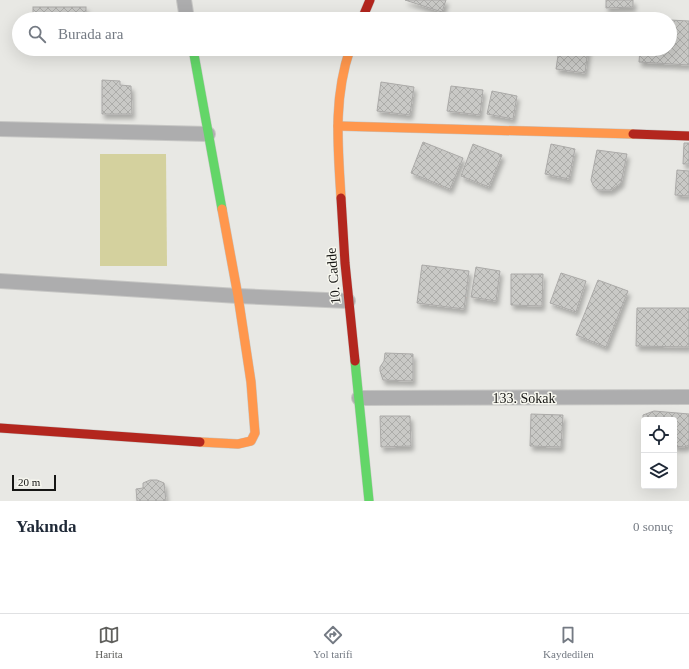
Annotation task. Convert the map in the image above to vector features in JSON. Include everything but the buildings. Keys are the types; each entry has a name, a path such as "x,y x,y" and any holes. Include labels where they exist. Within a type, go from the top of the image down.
{"street":[{"path":"184,0 186,12"},
{"path":"365,12 370,0"},
{"path":"0,428 225,444 238,444 251,441 254,433 251,382 238,296 194,56"},
{"name":"10. Cadde","path":"347,56 343,65 338,99 341,208 348,301 369,501"},
{"path":"338,126 689,136"},
{"path":"0,129 208,134"},
{"path":"0,281 238,296 348,301"},
{"name":"133. Sokak","path":"359,398 689,397"}],"shaded area":[{"path":"100,154 166,154 167,266 100,266"}],"traffic: fast":[{"path":"194,56 222,209"},
{"path":"355,361 369,501"}],"traffic: slow":[{"path":"341,198 338,123 341,86 348,56"},
{"path":"338,126 633,134"},
{"path":"200,442 238,444 251,441 255,433 251,382 238,296 222,209"}],"traffic: jam":[{"path":"365,12 370,0"},
{"path":"633,134 689,136"},
{"path":"341,198 345,263 355,361"},
{"path":"0,428 200,442"}]}
